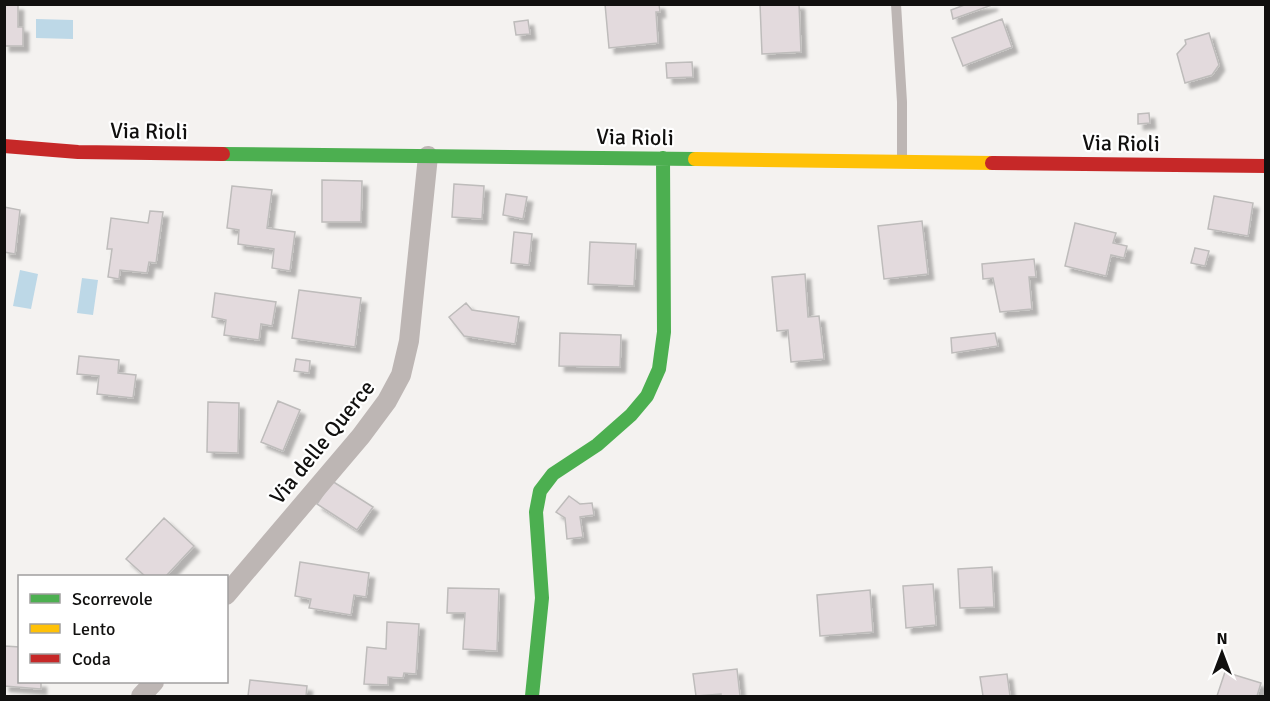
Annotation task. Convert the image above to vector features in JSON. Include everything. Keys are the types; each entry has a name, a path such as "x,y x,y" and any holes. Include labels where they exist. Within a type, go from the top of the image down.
{"main road":[{"name":"Via Rioli","path":"4,146 78,152 1266,166"},
{"path":"532,696 542,598 536,512 540,491 553,474 597,445 631,415 647,396 659,369 664,332 663,158"}],"street":[{"name":"Via delle Querce","path":"228,593 366,430 401,375 410,341 428,156"},
{"path":"141,696 152,683"}],"lane":[{"path":"896,4 902,102 902,162"}],"water":[{"path":"36,19 73,20 73,39 36,38"},
{"path":"20,270 38,274 31,309 13,306"},
{"path":"82,278 98,280 93,315 77,313"}],"building":[{"path":"605,4 659,4 660,12 656,12 658,43 609,48"},
{"path":"760,4 799,4 801,52 762,54"},
{"path":"967,4 992,5 953,19 951,10"},
{"path":"4,5 18,5 18,27 23,27 23,46 4,46"},
{"path":"1002,19 1012,47 963,66 952,38"},
{"path":"528,20 530,34 516,35 514,22"},
{"path":"1209,33 1219,65 1212,75 1185,83 1177,54 1186,44 1185,40"},
{"path":"692,62 693,77 667,78 666,63"},
{"path":"1149,113 1150,123 1138,124 1138,114"},
{"path":"322,180 362,181 361,222 322,222"},
{"path":"454,184 484,186 482,219 452,217"},
{"path":"232,186 272,190 267,228 295,232 290,271 272,268 274,249 238,244 239,230 227,228"},
{"path":"506,194 527,197 523,219 503,215"},
{"path":"1214,196 1253,203 1248,236 1208,229"},
{"path":"4,207 20,210 15,254 4,252"},
{"path":"150,211 163,212 156,263 149,262 147,273 120,270 119,279 108,277 112,249 107,249 111,218 148,223"},
{"path":"922,221 928,274 884,279 878,226"},
{"path":"1075,223 1116,233 1113,243 1127,246 1124,258 1111,255 1106,276 1065,266"},
{"path":"514,232 532,234 529,265 511,263"},
{"path":"590,242 636,244 634,286 588,284"},
{"path":"1195,248 1209,251 1205,266 1191,263"},
{"path":"1034,259 1036,277 1029,277 1032,309 1000,312 993,278 983,279 982,264"},
{"path":"805,274 808,317 819,316 824,359 791,362 788,330 777,331 772,277"},
{"path":"299,290 361,298 355,347 292,338"},
{"path":"215,293 276,302 272,326 261,324 259,340 224,335 226,320 212,317"},
{"path":"466,303 472,310 519,317 515,344 464,336 449,317"},
{"path":"560,333 621,335 620,367 559,366"},
{"path":"995,333 998,346 952,353 951,338"},
{"path":"79,356 119,360 118,373 136,375 133,398 97,394 99,376 77,374"},
{"path":"296,359 310,361 309,373 294,371"},
{"path":"278,401 300,410 283,451 261,442"},
{"path":"208,402 239,403 238,453 207,452"},
{"path":"332,481 373,507 357,530 317,504"},
{"path":"569,496 580,504 592,503 594,515 580,517 583,537 567,539 565,518 556,512"},
{"path":"164,518 194,546 167,575 144,575 126,559"},
{"path":"300,562 369,573 366,597 354,595 351,615 309,608 311,599 295,596"},
{"path":"992,567 994,607 960,608 958,569"},
{"path":"933,584 936,625 906,628 903,586"},
{"path":"448,588 499,589 497,651 463,649 465,613 447,613"},
{"path":"870,590 873,632 820,636 817,595"},
{"path":"387,622 419,624 416,674 404,673 403,678 388,677 388,685 364,684 367,647 386,649"},
{"path":"4,646 18,647 18,683 41,683 41,689 4,686"},
{"path":"737,669 740,696 721,696 721,694 696,696 693,674"},
{"path":"1225,672 1261,683 1257,696 1217,696"},
{"path":"1007,674 1010,696 983,696 980,677"},
{"path":"250,680 307,686 306,696 248,696"}],"traffic: fast":[{"path":"223,154 695,159"},
{"path":"532,696 542,598 536,512 540,491 553,474 597,445 631,415 647,396 659,369 664,332 663,158"}],"traffic: slow":[{"path":"695,159 992,163"}],"traffic: jam":[{"path":"4,146 78,152 223,154"},
{"path":"992,163 1266,166"}]}
